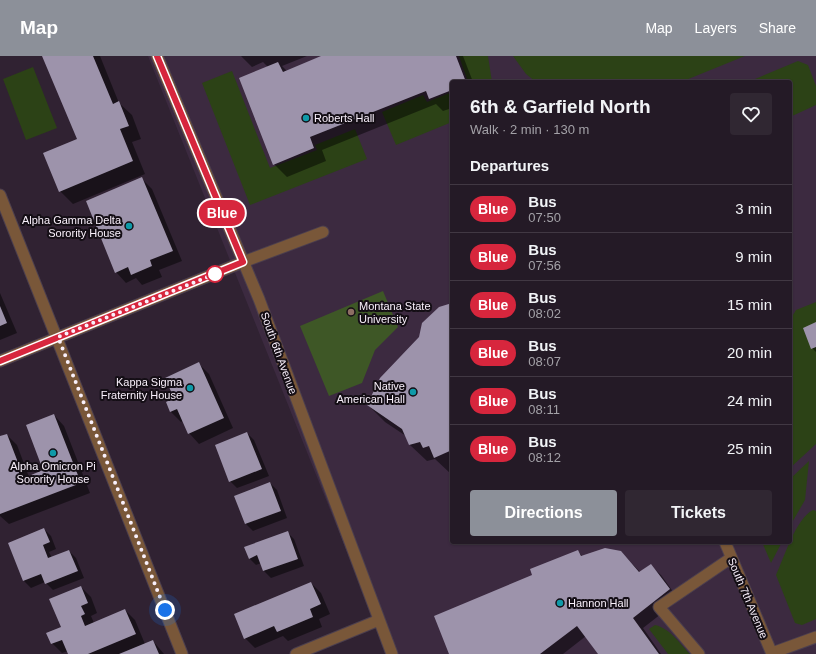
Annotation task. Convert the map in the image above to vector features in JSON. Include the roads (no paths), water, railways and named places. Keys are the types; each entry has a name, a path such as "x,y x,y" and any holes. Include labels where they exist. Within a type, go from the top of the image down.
{"street":[{"name":"South 6th Avenue","path":"157,56 259,299 392,654"},
{"path":"0,195 58,337 182,654"},
{"path":"0,360 243,262 323,232"},
{"name":"South 7th Avenue","path":"726,544 772,654"},
{"path":"699,654 659,607 731,558"},
{"path":"296,654 379,620"},
{"path":"772,654 816,637"}],"place":[{"name":"Roberts Hall","path":"306,118"},
{"name":"Alpha Gamma Delta Sorority House","path":"129,226"},
{"name":"Montana State University","path":"351,312"},
{"name":"Kappa Sigma Fraternity House","path":"190,388"},
{"name":"Native American Hall","path":"413,392"},
{"name":"Alpha Omicron Pi Sorority House","path":"53,453"},
{"name":"Hannon Hall","path":"560,603"}]}
